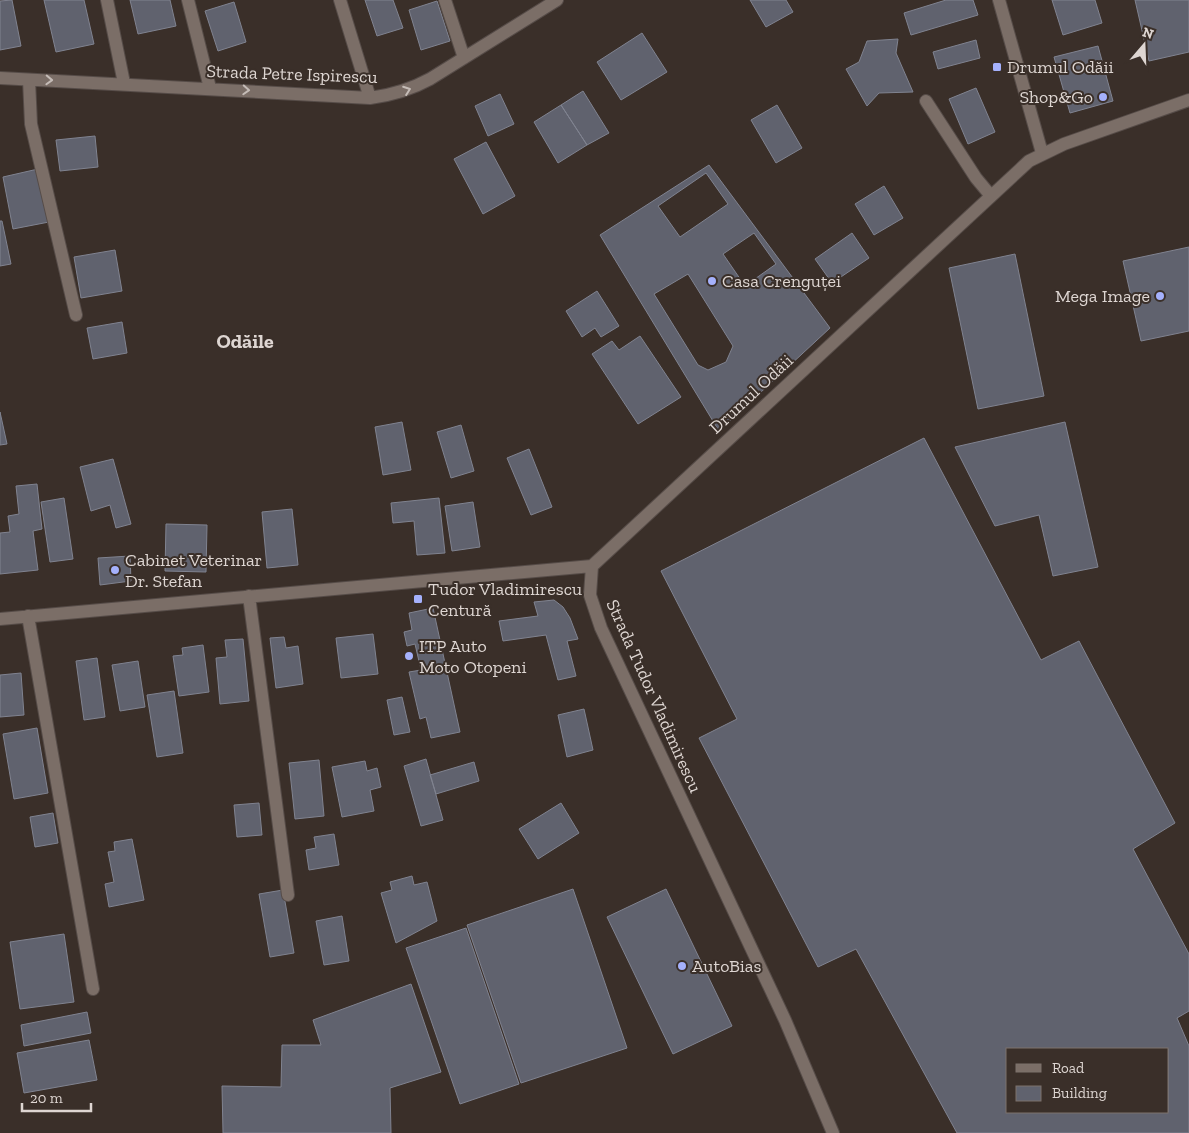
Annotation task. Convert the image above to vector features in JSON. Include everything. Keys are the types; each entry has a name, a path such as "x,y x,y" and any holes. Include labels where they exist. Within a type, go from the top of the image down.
{"street":[{"path":"107,0 124,83"},
{"path":"188,0 210,88"},
{"path":"340,0 370,98"},
{"path":"446,0 464,58"},
{"name":"Strada Petre Ispirescu","path":"0,78 124,83 370,98 408,90 464,58 557,0"},
{"path":"999,0 1042,154"},
{"path":"29,80 31,124 76,315"},
{"name":"Drumul Odăii","path":"592,566 1030,161 1042,154 1189,100"},
{"path":"926,101 976,178 991,196"},
{"path":"0,619 592,566"},
{"name":"Strada Tudor Vladimirescu","path":"592,566 590,595 601,628 785,1020 833,1133"},
{"path":"249,596 288,895"},
{"path":"28,616 93,989"}],"building":[{"path":"12,0 21,46 0,50 0,1"},
{"path":"44,0 84,0 94,44 56,52"},
{"path":"130,0 170,0 176,26 138,34"},
{"path":"365,0 393,0 403,28 377,36"},
{"path":"750,0 786,0 793,12 766,27"},
{"path":"946,0 973,0 978,15 911,35 904,13"},
{"path":"1052,0 1095,0 1102,23 1063,35"},
{"path":"1135,0 1189,0 1189,52 1149,61"},
{"path":"437,1 450,41 421,50 409,10"},
{"path":"234,2 246,42 218,51 205,11"},
{"path":"642,33 667,72 621,100 597,62"},
{"path":"898,39 896,53 913,92 879,93 867,106 846,69 859,62 867,41"},
{"path":"976,40 980,58 938,69 933,52"},
{"path":"1098,46 1113,101 1070,113 1054,57"},
{"path":"976,88 995,132 968,144 949,99"},
{"path":"583,91 609,133 587,145 561,105"},
{"path":"500,94 514,124 488,136 475,106"},
{"path":"561,105 587,145 558,163 534,122"},
{"path":"777,105 802,148 776,163 751,120"},
{"path":"95,136 98,167 60,171 56,140"},
{"path":"486,142 515,196 483,214 454,159"},
{"name":"Casa Crenguței","path":"709,165 830,328 719,431 600,235"},
{"path":"38,169 49,222 13,229 3,177"},
{"path":"706,173 728,204 680,237 658,206"},
{"path":"884,186 903,218 874,235 855,204"},
{"path":"0,221 2,221 11,264 0,266"},
{"path":"754,233 776,264 745,286 723,254"},
{"path":"852,233 869,258 832,283 815,259"},
{"name":"Mega Image","path":"1189,247 1189,331 1141,341 1123,261"},
{"path":"115,250 122,291 81,298 74,257"},
{"path":"1015,254 1044,396 978,409 949,268"},
{"path":"688,274 733,346 726,362 708,370 698,365 654,294"},
{"path":"597,291 619,326 601,337 595,328 582,337 566,311"},
{"path":"122,322 127,353 93,359 87,328"},
{"path":"640,336 681,397 638,424 592,354 612,341 619,350"},
{"path":"0,412 7,444 0,445"},
{"path":"402,422 411,470 383,475 375,427"},
{"path":"1065,422 1098,567 1053,576 1039,515 995,526 955,447"},
{"path":"461,425 474,471 451,478 437,432"},
{"path":"924,438 1041,660 1079,641 1175,823 1133,849 1189,954 1189,1011 1177,1018 1189,1046 1189,1133 957,1133 856,949 818,967 699,738 737,719 661,571"},
{"path":"529,449 552,507 531,515 507,458"},
{"path":"113,459 131,524 116,528 110,505 91,511 80,467"},
{"path":"37,484 42,529 33,531 38,570 0,574 0,533 10,532 8,516 19,514 16,486"},
{"path":"64,498 73,559 50,562 41,502"},
{"path":"439,498 445,553 417,555 414,521 393,523 391,503"},
{"path":"473,502 480,547 452,551 445,506"},
{"path":"292,509 298,565 267,568 262,512"},
{"path":"166,524 207,525 206,572 165,571"},
{"name":"Cabinet Veterinar Dr. Stefan","path":"130,556 131,581 100,585 98,558"},
{"path":"554,600 563,607 570,618 578,639 567,641 576,676 558,680 546,635 503,641 499,621 538,616 534,602"},
{"path":"433,608 460,732 431,738 426,717 420,719 409,672 421,670 415,644 407,646 404,632 412,630 409,613"},
{"path":"373,634 378,674 341,678 336,638"},
{"path":"284,637 286,648 298,646 303,684 276,688 270,638"},
{"path":"243,639 249,701 220,704 216,658 227,657 225,640"},
{"path":"203,645 209,692 179,696 173,656 183,655 182,648"},
{"path":"97,658 105,717 84,720 76,661"},
{"path":"138,661 145,707 120,711 112,665"},
{"path":"21,673 24,715 0,717 0,675"},
{"path":"174,691 183,753 157,757 147,695"},
{"path":"402,697 410,732 394,735 387,700"},
{"path":"584,709 593,750 567,757 558,715"},
{"path":"37,728 48,793 14,799 3,734"},
{"path":"426,759 443,820 421,826 404,766"},
{"path":"319,760 324,816 295,819 289,763"},
{"path":"365,761 367,771 377,768 381,787 370,790 374,811 342,817 332,767"},
{"path":"474,762 479,781 436,794 430,775"},
{"path":"259,803 262,835 237,837 234,805"},
{"path":"561,803 579,833 538,859 519,829"},
{"path":"53,813 58,843 35,847 30,817"},
{"path":"334,834 339,865 309,870 306,850 316,848 314,837"},
{"path":"132,839 144,900 109,907 105,884 114,882 108,852 115,851 114,842"},
{"path":"412,876 414,885 427,882 437,921 396,943 381,893 392,890 390,882"},
{"path":"573,889 627,1048 521,1083 467,925"},
{"path":"666,889 732,1026 673,1054 607,917"},
{"path":"283,890 294,953 270,957 259,894"},
{"path":"342,916 349,961 324,965 316,921"},
{"path":"466,928 519,1084 460,1104 406,948"},
{"path":"64,934 74,1002 20,1009 10,942"},
{"path":"411,984 441,1072 390,1088 391,1133 223,1133 222,1086 281,1087 282,1045 321,1045 313,1020"},
{"path":"87,1012 91,1033 24,1046 21,1025"},
{"path":"89,1040 97,1080 24,1093 17,1053"}],"place":[{"name":"Drumul Odăii","path":"997,67"},
{"name":"Shop&Go","path":"1103,97"},
{"name":"Casa Crenguței","path":"712,281"},
{"name":"Mega Image","path":"1160,296"},
{"name":"Cabinet Veterinar Dr. Stefan","path":"115,570"},
{"name":"Tudor Vladimirescu Centură","path":"418,599"},
{"name":"ITP Auto Moto Otopeni","path":"409,656"},
{"name":"AutoBias","path":"682,966"}],"district":[{"name":"Odăile","path":"245,341"}]}
